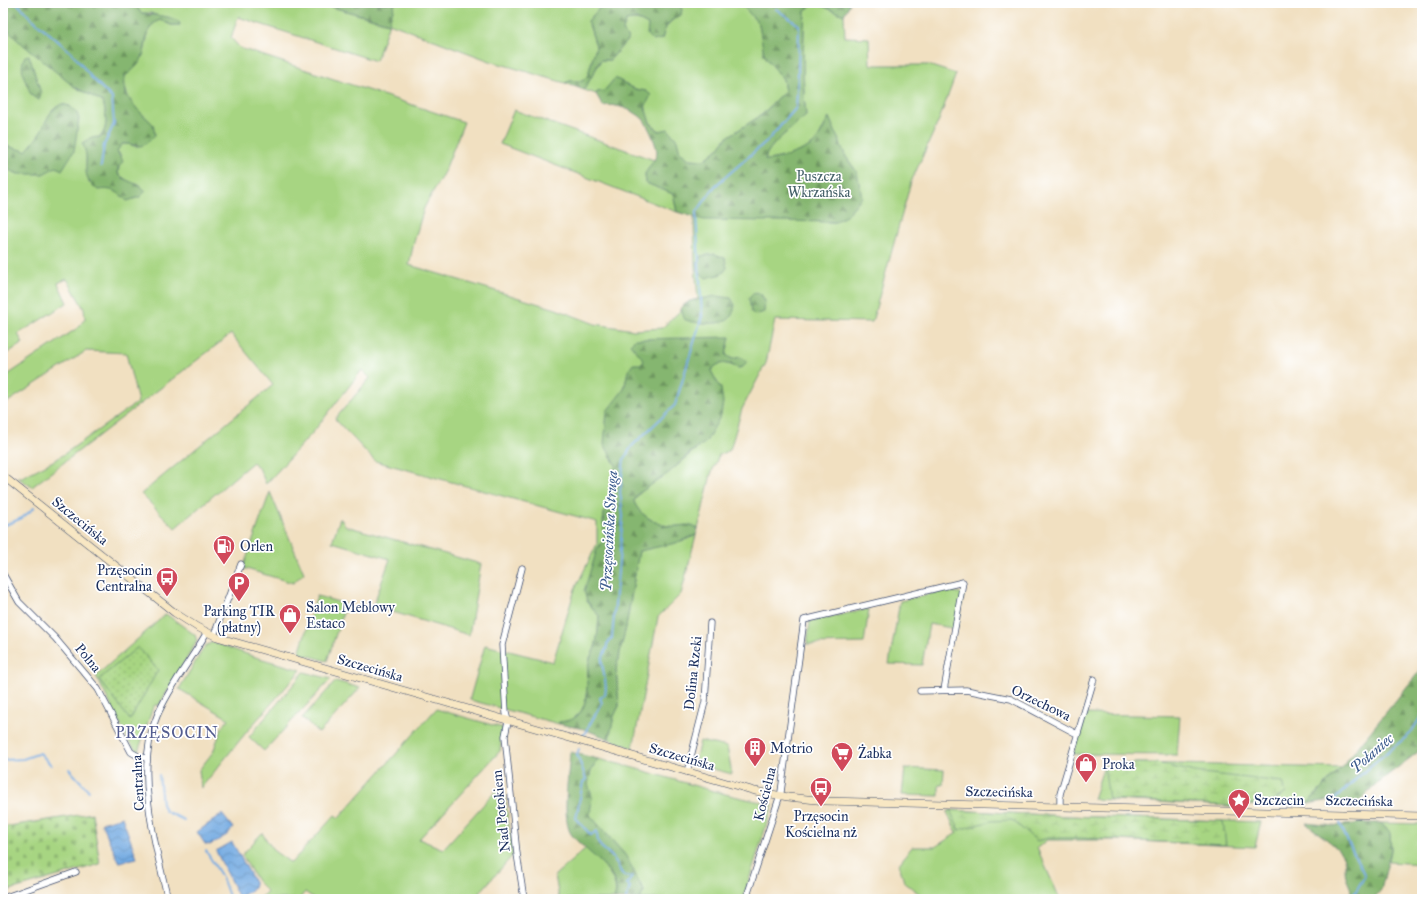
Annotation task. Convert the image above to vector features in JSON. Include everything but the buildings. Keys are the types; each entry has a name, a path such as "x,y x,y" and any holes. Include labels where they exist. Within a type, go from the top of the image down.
{"street":[{"name":"Szczecińska","path":"3,476 171,610 211,634 746,789 780,796 826,801 1422,816"},
{"name":"Centralna","path":"168,899 153,834 147,773 147,758 150,738 161,708 211,634 241,564"},
{"name":"Nad Potokiem","path":"522,568 502,645 506,713 508,721 505,736 517,854 524,899"},
{"name":"Polna","path":"3,574 19,602 59,643 98,689 131,752 140,757 147,758"},
{"name":"Kościelna","path":"746,899 780,796 804,620 964,582 944,690"},
{"name":"Dolina Rzeki","path":"687,772 705,702 710,623"},
{"path":"1077,734 1094,679"},
{"name":"Orzechowa","path":"920,691 966,690 1011,699 1077,734 1060,794 1060,807"},
{"path":"3,898 76,872"}],"green space":[{"path":"3,3 134,3 141,13 168,17 179,21 180,25 171,25 160,20 155,22 147,35 140,62 125,76 124,85 127,96 137,109 153,124 155,135 146,144 139,146 122,144 117,151 123,161 118,168 118,174 146,191 140,197 127,201 114,191 107,189 98,190 91,184 86,173 86,156 82,143 90,138 100,137 103,133 106,121 103,102 73,86 15,38 5,27"},
{"path":"134,3 318,3 388,23 395,3 604,3 588,21 596,46 588,75 582,81 570,81 565,83 490,61 389,23 376,61 238,17 231,38 240,48 464,122 445,170 424,208 409,265 556,309 595,324 634,330 662,328 681,310 681,307 690,301 698,299 695,267 694,218 835,222 857,172 846,157 829,118 815,142 806,149 792,154 765,160 767,154 775,143 806,116 803,64 805,11 815,3 844,15 845,37 869,38 870,65 928,65 956,74 939,120 911,182 872,322 775,320 766,363 742,409 730,450 719,455 711,474 698,529 691,526 672,526 658,523 643,514 634,501 643,490 697,449 721,389 711,371 720,364 727,364 738,368 743,367 740,357 732,359 726,355 729,337 644,360 642,364 628,371 610,456 616,465 612,478 610,495 605,508 603,522 605,539 597,549 587,601 599,616 597,637 588,667 586,698 583,707 571,720 559,722 559,724 470,700 470,698 485,645 553,662 575,589 597,544 597,522 375,461 335,419 370,378 362,370 314,431 266,484 260,470 253,462 175,528 141,494 273,385 231,334 32,487 17,477 22,477 57,459 138,402 126,353 86,351 3,405 3,378 79,327 85,318 84,309 67,279 58,283 67,303 18,334 23,343 3,356 3,7 5,27 73,86 103,102 106,116 105,129 100,137 90,138 86,155 86,166 89,183 110,188 119,193 141,185 131,183 118,174 121,155 117,151 121,144 128,144 137,147 153,124 132,103 126,91 125,76 142,58 149,30 155,22 160,20 171,25 180,25 151,13 141,13"},
{"path":"318,3 395,3 389,23"},
{"path":"604,3 675,3 682,8 681,15 668,24 662,39 653,41 647,35 648,25 636,19 626,21 623,30 628,39 610,60 601,60 584,90 565,83 570,81 582,81 588,75 596,46 588,21"},
{"path":"675,3 740,3 759,24 761,35 776,69 783,79 785,92 776,99 763,114 726,138 718,149 704,160 689,159 679,152 677,140 654,127 650,122 646,110 646,91 635,89 615,78 604,92 598,92 596,94 584,90 601,60 610,60 628,39 623,30 626,21 638,20 646,24 662,39 668,24 681,15 682,8"},
{"name":"Puszcza Wkrzańska","path":"740,3 815,3 805,11 803,64 806,116 770,149 765,160 776,159 811,145 819,136 829,117 846,157 857,172 862,197 846,216 835,222 704,220 677,212 673,194 646,183 645,174 655,158 657,149 650,130 643,119 635,113 619,106 603,106 596,94 597,92 604,91 615,78 635,89 646,91 651,95 645,107 650,123 659,131 668,129 677,140 680,152 689,159 704,160 718,149 726,138 763,114 776,99 785,92 783,79 764,55 759,24"},
{"path":"815,3 850,3 844,15"},
{"path":"29,55 41,93 39,100 32,96 24,76 22,66 23,61 25,56"},
{"path":"62,104 70,106 77,113 79,119 74,151 62,170 56,167 43,174 18,174 9,170 3,171 3,145 26,151 38,136 50,113"},
{"path":"514,110 654,160 645,174 646,183 673,194 677,212 500,144"},
{"path":"715,254 725,258 727,268 722,274 706,278 698,271 697,263 701,256"},
{"path":"754,293 761,294 765,301 764,312 755,315 751,312 749,298"},
{"path":"716,296 731,298 735,305 732,315 727,321 708,323 688,321 684,319 681,307 690,301"},
{"path":"730,337 726,355 732,359 740,357 747,361 743,367 738,368 727,364 720,364 711,371 721,389 723,402 721,415 706,442 690,453 670,472 638,494 634,501 643,514 658,523 672,526 691,525 698,529 696,535 676,543 639,551 626,627 616,669 619,706 614,716 609,739 584,729 559,724 559,722 571,720 578,715 586,698 588,668 598,633 599,616 587,601 584,591 597,549 605,539 603,522 605,508 610,495 612,478 616,465 604,444 607,411 624,389 628,371 633,364 642,364 644,360 630,344 635,339"},
{"path":"270,492 304,573 293,583 243,568"},
{"path":"340,518 346,526 481,564 469,635 373,606 390,559 332,542"},
{"path":"696,535 681,594 658,617 633,748 609,739 614,716 619,706 616,669 626,627 639,551 688,539"},
{"path":"946,590 964,594 957,629 929,624 922,665 889,664 900,601"},
{"path":"317,596 346,604 327,661 299,653"},
{"path":"869,609 864,643 807,644 810,621"},
{"path":"166,614 195,635 197,641 159,705 155,705 152,710 138,752 130,743 96,676"},
{"path":"213,642 252,656 301,670 249,729 201,788 199,770 213,752 222,727 229,719 179,689 205,646"},
{"path":"138,647 158,670 130,720 99,679"},
{"path":"1422,668 1422,749 1380,781 1353,807 1331,800 1307,804 1341,768"},
{"path":"304,672 331,679 264,751 249,737"},
{"path":"336,681 360,688 319,733 302,718"},
{"path":"436,709 503,728 500,751 419,839 443,849 503,783 513,855 474,899 315,899 305,892 299,899 260,899 267,891 257,881 242,855 262,833 274,851 291,863 335,815 339,818"},
{"path":"1086,714 1180,716 1177,755 1073,754"},
{"path":"700,741 727,747 732,774 694,764"},
{"path":"570,752 598,759 591,770 588,784 592,797 590,815 626,856 644,891 640,899 614,899 616,889 614,880 609,871 571,834 566,817"},
{"path":"598,759 729,795 773,804 743,899 640,899 644,891 626,856 589,815 592,797 588,784 591,770"},
{"path":"1137,763 1341,768 1307,804 1231,806 1093,799 1104,766"},
{"path":"1157,763 1194,772 1283,782 1286,793 1271,802 1231,806 1109,799 1104,766"},
{"path":"905,768 944,770 943,785 939,785 939,796 902,795"},
{"path":"950,810 1066,816 1261,822 1255,847 1116,840 1047,840 1037,848 1060,899 926,899 904,882 899,864 912,847 935,847 957,833 947,812"},
{"path":"950,810 1066,816 1223,821 1226,845 1079,838 1048,838 1037,841 1012,820 991,821 959,830"},
{"path":"92,813 100,864 3,892 3,827"},
{"path":"1306,823 1334,826 1362,823 1381,823 1390,833 1391,850 1381,890 1374,898 1347,899 1351,890 1346,878 1345,861 1342,854"},
{"path":"1381,823 1422,824 1422,864 1389,862 1391,850 1390,833"},
{"path":"586,848 603,864 612,878 616,892 614,899 559,899 555,875"}],"water":[{"path":"222,814 233,828 227,835 210,845 205,844 197,832"},
{"path":"122,817 137,858 119,862 101,823"},
{"path":"232,842 255,885 254,888 239,898 216,851"}],"waterway":[{"path":"17,3 29,16 73,54 91,77 112,98 114,124 104,145 101,166"},
{"name":"Przęsocińska Struga","path":"583,736 602,703 600,698 605,695 606,690 602,657 607,644 612,638 623,516 620,492 624,459 632,446 675,405 702,316 696,213 715,186 769,139 796,108 799,25 776,9"},
{"path":"3,526 22,518 34,508"},
{"name":"Połaniec","path":"1334,805 1335,799 1369,767 1410,734 1422,715"},
{"name":"Przęsocińska Struga","path":"579,749 577,754 586,779 583,782 576,819 591,835 597,831 598,842 602,848 614,859 624,876 632,877 627,884 630,887 626,899"},
{"path":"3,760 23,759 40,753 51,765"},
{"path":"69,769 89,791"},
{"path":"159,775 162,804 165,811 184,820"},
{"name":"Połaniec","path":"1340,823 1365,876 1351,899"},
{"path":"206,851 222,877 230,899"}],"place":[{"name":"Orlen","path":"224,566"},
{"name":"Przęsocin Centralna","path":"167,598"},
{"name":"Parking TIR (płatny)","path":"239,602"},
{"name":"Salon Meblowy Estaco","path":"290,634"},
{"name":"Motrio","path":"755,768"},
{"name":"Żabka","path":"842,772"},
{"name":"Proka","path":"1086,784"},
{"name":"Przęsocin Kościelna nż","path":"821,808"},
{"name":"Szczecin","path":"1239,820"}],"district":[{"name":"PRZĘSOCIN","path":"167,732"}]}
